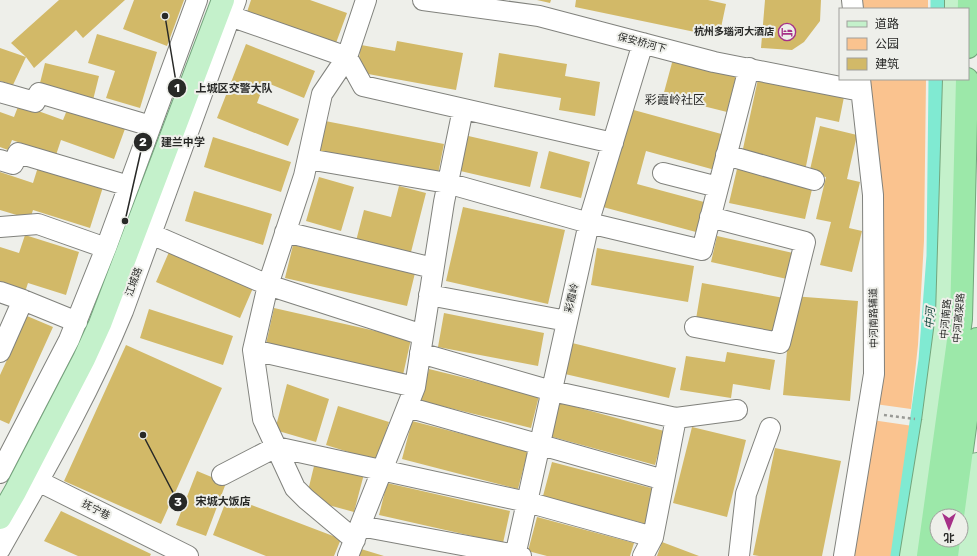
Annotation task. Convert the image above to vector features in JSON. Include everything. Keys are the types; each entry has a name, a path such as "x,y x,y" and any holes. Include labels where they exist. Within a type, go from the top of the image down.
{"highway":[{"name":"中河高架路","path":"928,556 961,319 967,80"},
{"name":"中河高架路","path":"954,508 977,339"}],"main road":[{"name":"江城路","path":"0,518 32,476 100,324 230,5"},
{"name":"中河南路","path":"911,556 933,421 947,315 954,80"},
{"path":"966,556 977,464"}],"street":[{"path":"3,460 69,340 77,322 106,248 197,0"},
{"path":"366,0 347,57 322,94 304,176 268,285 253,350 263,419 295,488 355,541 517,555"},
{"name":"保安桥河下","path":"423,0 539,16 714,62 861,85"},
{"path":"230,5 347,57 363,86 613,143"},
{"name":"江城路","path":"0,549 32,476 108,349 151,234 230,5"},
{"name":"彩霞岭","path":"517,555 527,502 589,223 643,43"},
{"path":"308,160 447,183 589,223 702,250 749,68"},
{"name":"中河南路辅道","path":"844,556 874,374 872,195 861,85"},
{"path":"0,92 35,102 39,93 151,126"},
{"path":"355,541 415,387 447,183 463,109"},
{"path":"0,160 13,164 18,153 129,186"},
{"path":"726,155 814,180"},
{"path":"663,173 718,187"},
{"path":"695,327 780,343 805,242 710,217"},
{"path":"0,227 38,224 106,248"},
{"path":"285,232 433,268"},
{"path":"151,234 268,285 422,344 552,391 676,418 737,410"},
{"path":"0,292 77,322"},
{"path":"429,294 567,321"},
{"path":"0,352 22,300"},
{"path":"253,350 415,387"},
{"path":"407,406 664,480"},
{"path":"643,556 653,536 676,418"},
{"path":"739,556 746,494 770,428"},
{"path":"222,475 276,447 527,502 653,536"},
{"name":"抚宁巷","path":"3,460 167,552 188,556"}],"green space":[{"path":"858,0 928,0 928,8 859,8"},
{"path":"866,80 926,80 924,241 918,345 911,409 875,404"},
{"path":"872,420 913,426 893,556 850,556"}],"building":[{"path":"59,0 125,0 83,38 76,30 34,68 26,57 11,43"},
{"path":"134,0 184,0 167,46 123,29"},
{"path":"251,0 310,0 347,13 336,43 247,12"},
{"path":"537,0 551,0 550,3"},
{"path":"576,0 708,0 726,4 719,37 575,7"},
{"name":"杭州多瑙河大酒店","path":"765,0 821,0 820,21 804,42 792,50 761,48"},
{"path":"97,34 157,52 140,108 106,98 115,71 88,63"},
{"path":"397,41 463,53 456,90 357,72 361,45 395,51"},
{"path":"246,44 315,71 304,98 265,82 257,103 299,119 288,146 217,118"},
{"path":"0,48 26,57 13,85 0,81"},
{"path":"499,53 567,64 565,76 600,82 595,116 559,110 561,98 494,87"},
{"path":"673,59 736,76 727,112 663,96"},
{"path":"45,63 99,76 93,100 39,87"},
{"path":"758,79 844,97 839,122 816,117 805,171 741,158"},
{"path":"19,104 63,120 69,105 126,126 114,159 61,140 56,155 12,140 8,150 0,147 0,112 14,117"},
{"path":"630,109 725,135 715,170 646,151 637,184 704,202 696,232 603,207"},
{"path":"320,120 444,144 437,179 314,155"},
{"path":"820,126 857,135 847,179 860,182 849,228 862,231 852,272 820,265 831,222 816,219 826,177 809,174"},
{"path":"464,135 538,152 530,187 456,170"},
{"path":"213,137 291,162 281,192 204,167"},
{"path":"549,151 590,162 581,198 540,188"},
{"path":"38,167 103,187 90,228 33,210 30,219 0,210 0,172 33,183"},
{"path":"737,169 813,185 805,219 729,203"},
{"path":"319,177 354,187 341,231 306,221"},
{"path":"399,186 426,193 410,256 356,241 364,210 391,217"},
{"path":"194,191 272,214 263,245 185,221"},
{"path":"463,207 565,230 548,304 446,281"},
{"path":"25,235 79,252 66,295 28,283 24,295 0,287 0,247 19,253"},
{"path":"717,236 793,253 787,279 711,262"},
{"path":"293,245 415,273 407,306 285,278"},
{"path":"597,248 694,266 688,302 591,285"},
{"path":"169,252 253,288 240,318 156,282"},
{"path":"702,283 784,298 777,333 696,319"},
{"path":"792,296 858,301 850,401 783,395"},
{"path":"274,308 411,339 403,375 266,344"},
{"path":"149,309 233,336 223,365 140,338"},
{"path":"444,313 544,333 538,366 438,347"},
{"path":"27,316 53,327 9,424 0,420 0,375"},
{"path":"572,343 676,368 669,398 565,374"},
{"path":"126,345 222,388 161,524 64,481"},
{"path":"727,352 775,360 770,390 733,384 731,398 680,390 686,356 725,362"},
{"path":"429,369 539,396 531,428 421,401"},
{"path":"287,384 329,399 316,442 275,430"},
{"path":"558,402 664,431 655,465 549,436"},
{"path":"338,406 389,422 377,461 326,445"},
{"path":"412,421 528,451 518,489 402,459"},
{"path":"692,427 746,440 727,517 673,503"},
{"path":"775,448 841,461 822,556 753,555"},
{"path":"315,462 364,474 354,512 306,499"},
{"path":"552,462 655,489 646,524 543,496"},
{"path":"197,471 226,483 206,536 176,525"},
{"path":"387,483 510,511 503,543 379,515"},
{"path":"228,496 341,539 334,556 266,556 213,535"},
{"path":"61,511 151,554 150,556 78,556 44,541"},
{"path":"537,517 634,543 630,556 547,556 528,551"},
{"path":"662,542 699,556 657,556"},
{"path":"361,549 384,556 359,556"}],"waterway":[{"name":"中河","path":"939,0 939,8"},
{"name":"中河","path":"899,556 927,360 935,256 937,80"}],"place":[{"name":"上城区交警大队","path":"165,16"},
{"name":"杭州多瑙河大酒店","path":"787,32"},
{"name":"建兰中学","path":"125,221"},
{"name":"宋城大饭店","path":"143,435"}],"district":[{"name":"彩霞岭社区","path":"675,100"}]}
